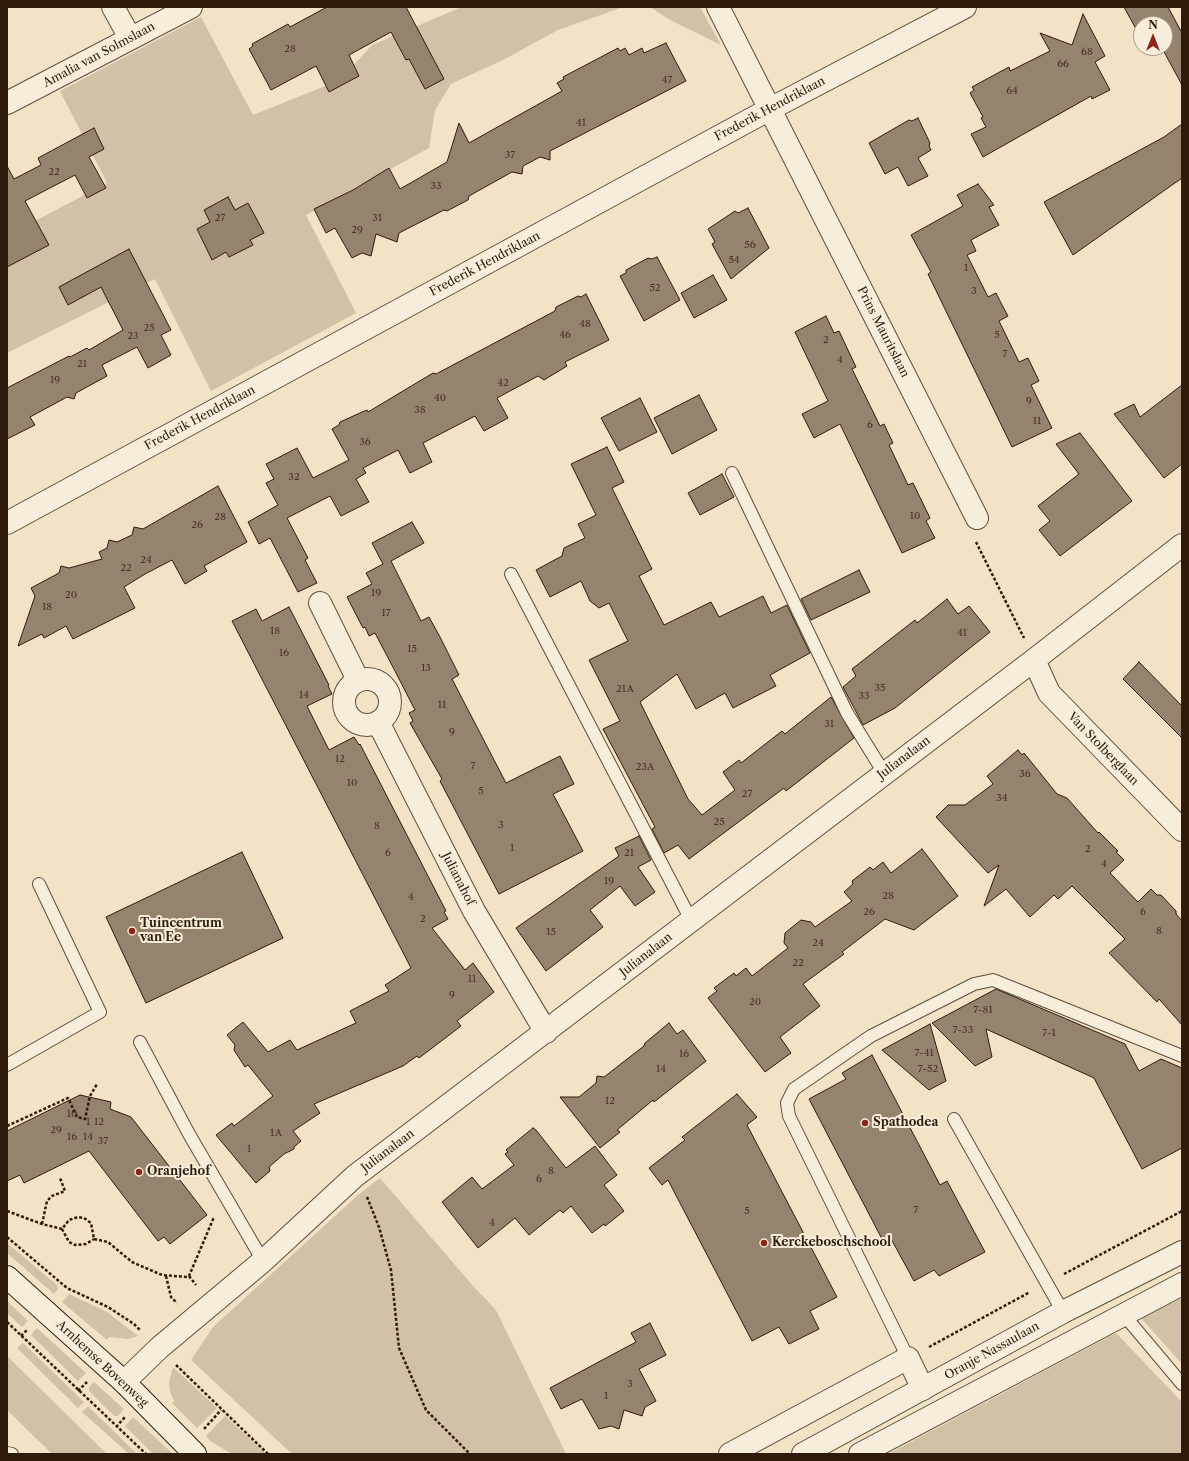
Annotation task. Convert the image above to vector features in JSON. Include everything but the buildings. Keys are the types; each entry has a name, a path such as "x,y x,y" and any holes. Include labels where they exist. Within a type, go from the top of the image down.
{"street":[{"path":"113,7 130,38"},
{"name":"Amalia van Solmslaan","path":"7,103 191,7"},
{"name":"Prins Mauritslaan","path":"718,7 977,518"},
{"name":"Frederik Hendriklaan","path":"7,523 770,109 965,7"},
{"name":"Julianalaan","path":"124,1382 159,1348 263,1261 355,1176 1034,660 1182,545"},
{"path":"320,603 358,680"},
{"name":"Van Stolberglaan","path":"1034,660 1049,693 1182,830"},
{"path":"358,680 373,680 386,689 390,704 388,712 378,722 363,725 350,718 346,712 344,697 351,685 358,680"},
{"name":"Julianahof","path":"378,722 474,911 546,1032"},
{"name":"Oranje Nassaulaan","path":"803,1454 1063,1312 1182,1252"},
{"name":"Arnhemse Bovenweg","path":"7,1277 124,1382 195,1454"},
{"path":"860,1454 1182,1284"},
{"path":"730,1454 908,1358 923,1389"}],"lane":[{"path":"732,473 847,713 884,773"},
{"path":"511,574 691,920"},
{"path":"7,1065 100,1012 38,884"},
{"path":"908,1358 789,1116 787,1103 794,1089 871,1036 974,984 988,980 993,980 1182,1056"},
{"path":"140,1042 189,1134 263,1261"},
{"path":"954,1119 1063,1312"},
{"path":"1124,1315 1182,1384"},
{"path":"7,1453 12,1454"}],"path":[{"path":"977,518 973,538 1034,660"},
{"path":"7,1126 68,1098 77,1117 85,1119 90,1096 97,1084"},
{"path":"355,1176 371,1202 391,1270 399,1348 426,1410 470,1454"},
{"path":"42,1224 47,1201 52,1196 65,1191 60,1178"},
{"path":"7,1211 42,1224 62,1229 69,1242 75,1245 86,1244 94,1239 108,1242 132,1262 143,1268 166,1276 187,1277 189,1276 213,1219 228,1201"},
{"path":"62,1229 69,1220 78,1217 84,1218 91,1223 94,1239"},
{"path":"7,1322 146,1454"}],"shaded area":[{"path":"462,7 623,7 558,30 503,60 451,84 435,110 429,148 306,215 356,313 211,391 155,279 7,353 7,236 107,183 60,91 201,17 253,115 340,80 372,45"},
{"path":"650,7 700,7 721,45 670,20"},
{"path":"380,1178 474,1287 496,1310 566,1454 292,1454 191,1360 213,1327 358,1195"},
{"path":"7,1243 57,1285 58,1289 54,1294 7,1253"},
{"path":"69,1294 107,1312 138,1336 128,1339 109,1337 107,1340 62,1302"},
{"path":"1182,1298 1182,1364 1141,1318"},
{"path":"7,1301 28,1321 22,1327 7,1313"},
{"path":"37,1328 86,1373 78,1381 31,1335"},
{"path":"1116,1333 1182,1402 1182,1454 888,1454"},
{"path":"23,1343 84,1402 78,1408 17,1348"},
{"path":"7,1356 107,1454 52,1454 7,1410"},
{"path":"173,1367 217,1408 197,1428 172,1403 174,1401 170,1392 169,1382"},
{"path":"94,1382 124,1409 118,1416 114,1416 89,1391 89,1387"},
{"path":"88,1406 137,1454 129,1454 82,1412"},
{"path":"225,1416 266,1454 232,1454 210,1441 206,1436"},
{"path":"133,1417 173,1454 153,1454 125,1426"}],"place":[{"name":"Tuincentrum van Ee","path":"132,931"},
{"name":"Spathodea","path":"865,1123"},
{"name":"Oranjehof","path":"139,1172"},
{"name":"Kerckeboschschool","path":"764,1243"}]}
